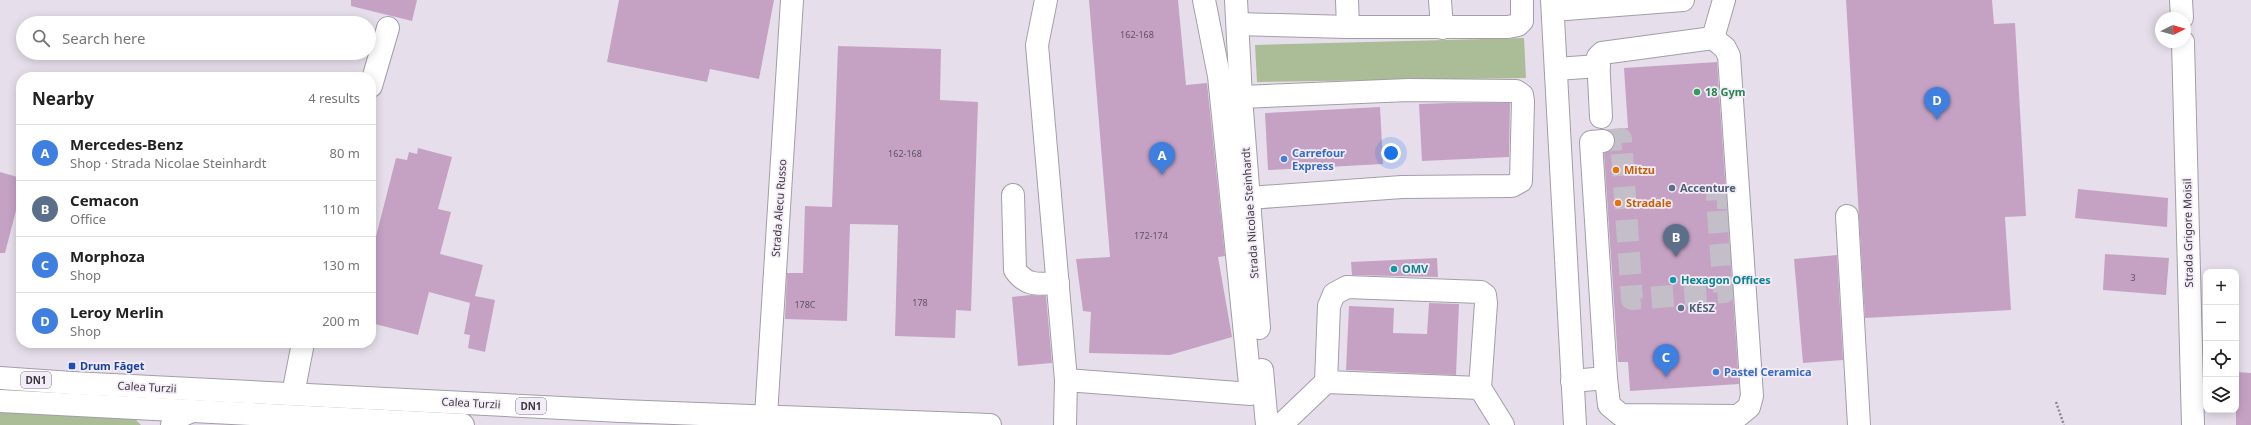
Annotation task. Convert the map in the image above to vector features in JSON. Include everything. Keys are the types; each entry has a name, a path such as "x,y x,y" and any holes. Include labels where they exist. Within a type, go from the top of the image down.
{"main road":[{"name":"Strada Alecu Russo","path":"766,416 792,0"},
{"path":"1046,0 1037,45 1066,380 1065,425"},
{"path":"1066,380 1251,394 1219,76 1204,0"},
{"name":"Strada Nicolae Steinhardt","path":"1236,0 1241,97 1266,425"},
{"path":"1347,0 1348,27"},
{"path":"1440,0 1442,28"},
{"path":"1238,24 1348,27 1508,27 1518,25 1522,21 1522,0"},
{"path":"1575,425 1552,5 1683,0"},
{"path":"1713,38 1724,0"},
{"path":"2182,0 2182,12"},
{"path":"375,72 388,28"},
{"path":"1601,117 1598,57 1602,53 1713,38 1725,48 1729,56 1733,197 1752,396 1748,407 1738,416 1621,415 1609,405 1605,370 1591,142 1603,141"},
{"name":"Strada Grigore Moisil","path":"2183,48 2193,425"},
{"path":"1556,76 1599,72"},
{"path":"1241,97 1409,90 1516,91 1522,95 1521,181 1512,186 1402,187 1249,198"},
{"path":"1013,195 1015,270 1022,279 1035,284 1058,283"},
{"path":"1847,216 1859,425"},
{"path":"1281,425 1326,382 1329,306 1334,294 1347,287 1481,292 1485,296 1486,303 1480,388 1503,425"},
{"path":"294,394 302,348"},
{"path":"1572,372 1605,370"},
{"name":"Calea Turzii","path":"0,378 294,394 990,425"},
{"path":"1326,382 1480,388"},
{"name":"Calea Turzii","path":"0,401 419,424 463,425"},
{"path":"172,425 176,418 190,412"}],"path":[{"path":"2056,402 2064,425"}],"green space":[{"path":"1524,38 1526,78 1257,82 1255,45"},
{"path":"0,411 131,415 141,425 0,425"}],"building":[{"path":"351,0 417,0 412,21 351,6"},
{"path":"619,0 774,0 759,79 710,69 707,82 607,62"},
{"path":"1089,0 1178,0 1186,85 1207,83 1225,256 1218,257 1232,337 1170,355 1089,353 1091,312 1083,311 1076,259 1110,257"},
{"path":"1846,0 1992,0 1994,24 2015,23 2026,216 2005,217 2011,310 1865,318"},
{"path":"838,46 941,49 940,100 978,102 971,311 956,310 955,338 895,336 898,225 850,224 847,321 785,319 787,273 803,273 805,206 832,207"},
{"name":"Hexagon Offices","path":"1717,62 1739,384 1630,391 1628,362 1618,362 1604,153 1610,151 1615,140 1613,134 1608,130 1628,128 1624,68"},
{"path":"1510,103 1509,157 1422,161 1419,104"},
{"path":"1380,107 1383,164 1268,170 1265,113"},
{"path":"418,148 452,157 438,209 451,212 440,254 483,265 475,296 495,300 485,352 468,348 470,335 464,334 470,303 429,292 418,335 376,324 376,236 396,158 407,160 409,152 417,154"},
{"path":"0,172 16,177 16,210 5,253 0,253"},
{"path":"2078,189 2168,198 2167,227 2075,218"},
{"path":"2105,254 2169,258 2166,295 2103,290"},
{"path":"1837,255 1843,360 1803,363 1794,259"},
{"name":"OMV","path":"1437,258 1438,277 1352,275 1351,262"},
{"path":"1031,295 1046,296 1052,363 1018,366 1012,297"},
{"name":"OMV","path":"1429,303 1459,304 1456,375 1346,370 1349,306 1394,308 1393,333 1427,334"},
{"path":"2239,372 2251,373 2251,425 2236,425 2236,413 2239,413"}],"tunnel":[{"path":"1603,141 1621,139 1632,299 1724,292 1717,198 1728,198"}],"place":[{"name":"18 Gym","path":"1697,92"},
{"name":"Leroy Merlin","path":"1937,120"},
{"name":"Carrefour Express","path":"1284,159"},
{"name":"Mitzu","path":"1616,170"},
{"name":"Mercedes-Benz","path":"1162,175"},
{"name":"Accenture","path":"1672,188"},
{"name":"Stradale","path":"1618,203"},
{"name":"Cemacon","path":"1676,257"},
{"name":"OMV","path":"1394,269"},
{"name":"Hexagon Offices","path":"1673,280"},
{"name":"KÉSZ","path":"1681,308"},
{"name":"Drum Făget","path":"72,366"},
{"name":"Pastel Ceramica","path":"1716,372"},
{"name":"Morphoza","path":"1666,377"}]}
